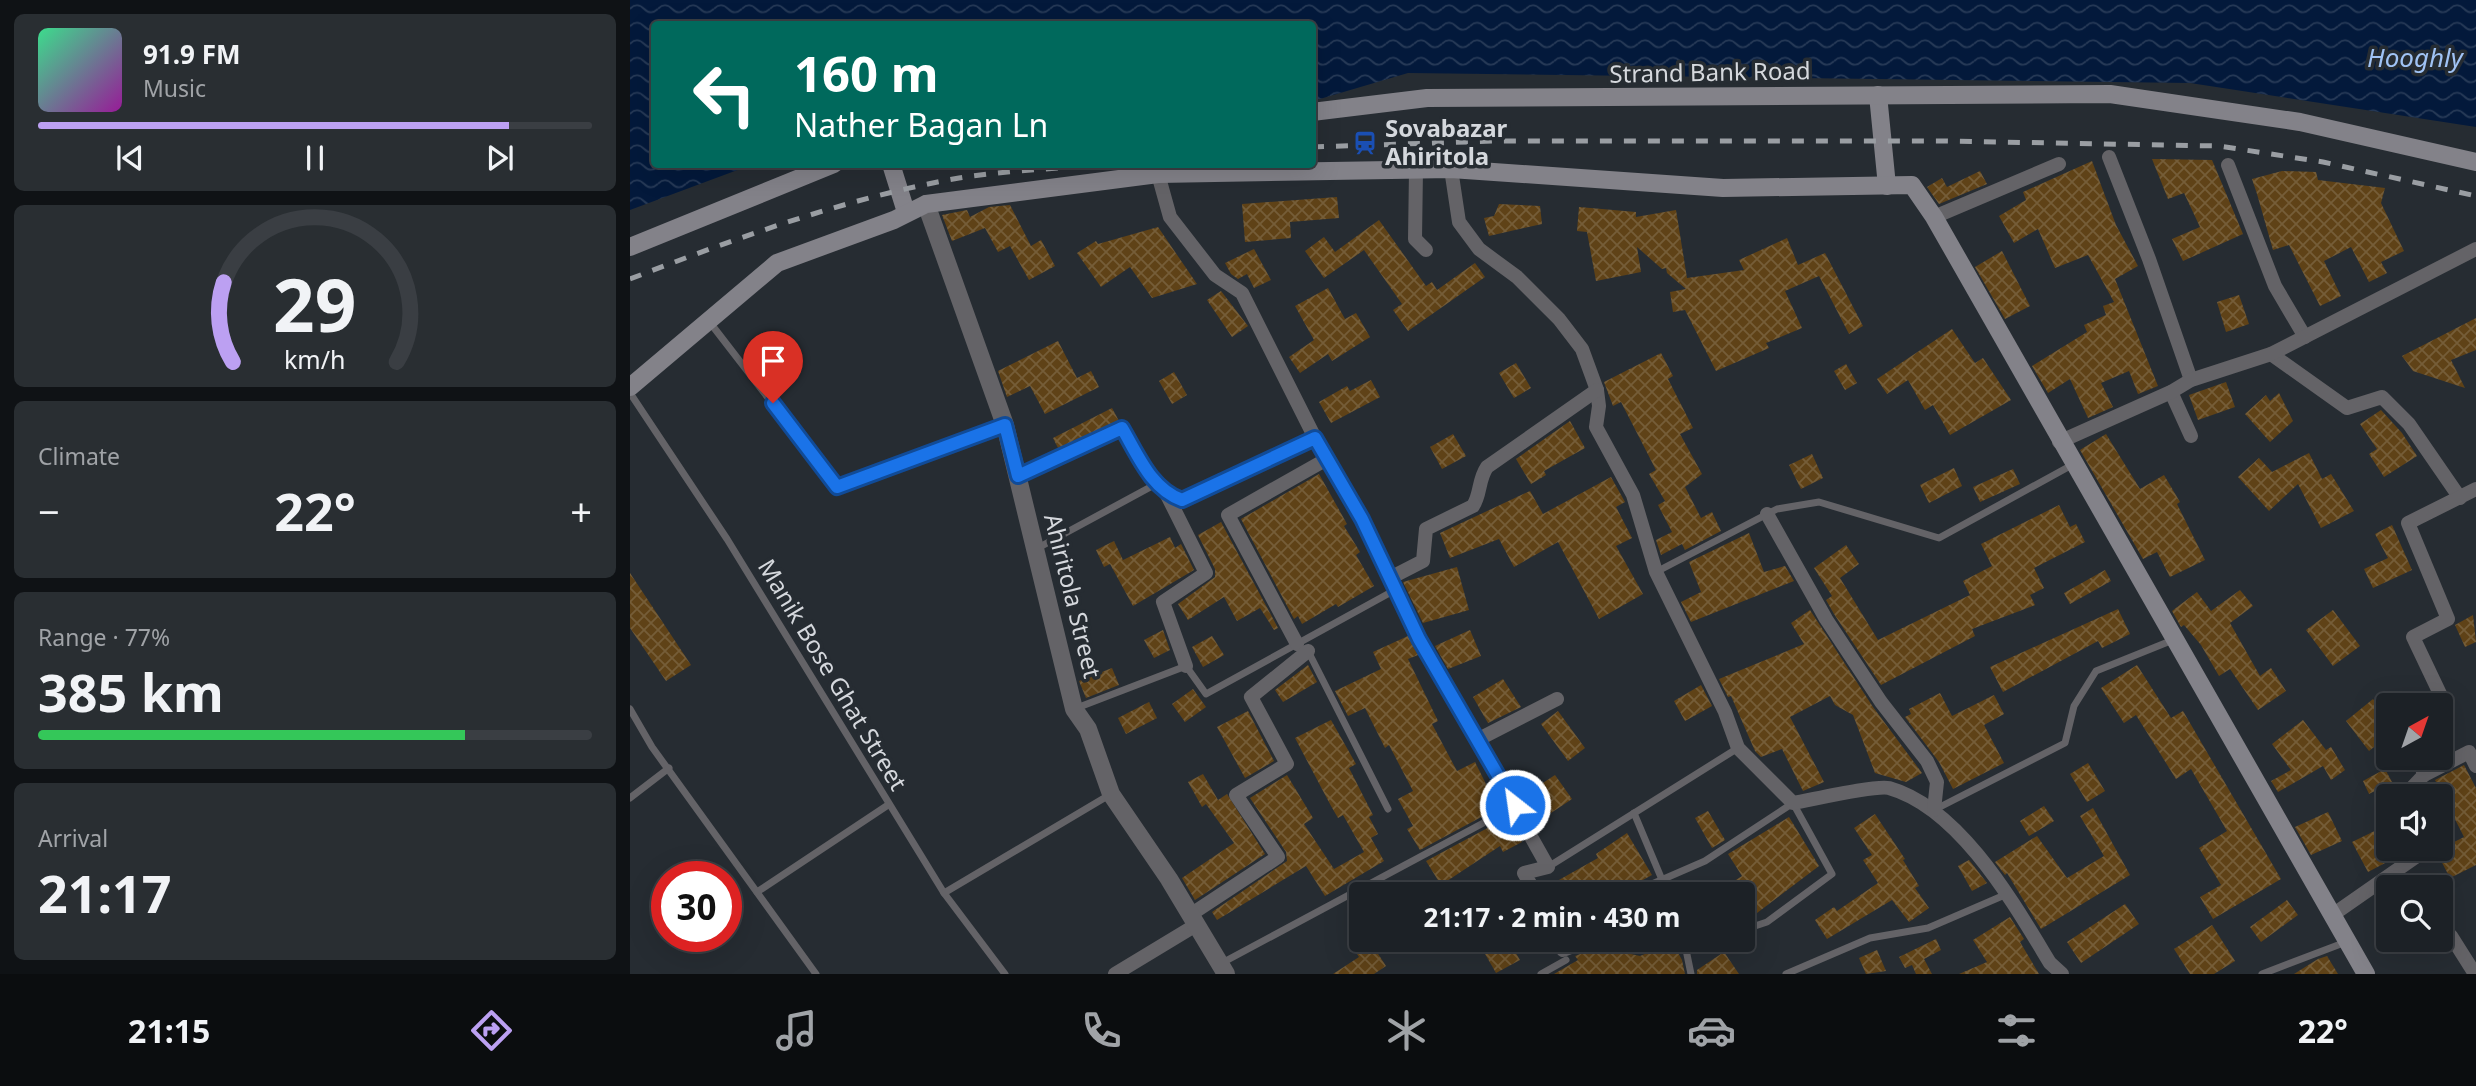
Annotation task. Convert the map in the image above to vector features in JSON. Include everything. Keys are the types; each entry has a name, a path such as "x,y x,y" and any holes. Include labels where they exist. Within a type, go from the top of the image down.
{"main road":[{"name":"Strand Bank Road","path":"1316,112 1427,98 2110,94 2300,122 2476,162"},
{"path":"1878,95 1887,186"},
{"path":"630,247 824,168"},
{"path":"892,168 906,212"},
{"path":"630,387 777,263 894,220 926,204 1158,174 1451,169 1723,188 1912,185 1934,217 2059,442 2365,974"}],"street":[{"path":"2109,157 2150,259 2191,380"},
{"path":"1934,217 2059,164"},
{"path":"2228,165 2275,286 2305,337"},
{"path":"1451,169 1459,222 1479,249 1517,277 1559,319 1582,349 1597,390 1599,405 1596,427 1633,495 1656,572 1725,712 1738,748 1793,803 1887,788 1934,810 1996,875 2050,963 2062,974"},
{"path":"1416,170 1415,239 1426,250"},
{"path":"1158,174 1170,217 1216,275 1242,293 1315,438 1362,519 1419,639 1548,867 1524,873 1529,882"},
{"name":"Ahiritola Street","path":"926,204 1005,425 1074,709 1088,729 1111,793 1223,969"},
{"path":"2059,442 2171,392 2191,380 2271,354 2476,249"},
{"path":"2271,354 2347,408 2382,397 2409,424 2460,498"},
{"path":"1393,584 1423,561 1426,555 1426,529 1473,506 1477,499 1481,475 1487,467 1597,390"},
{"path":"2171,392 2191,436"},
{"path":"1115,974 1278,857 1236,795 1287,764 1251,697 1303,645 1228,515 1327,459"},
{"path":"2440,693 2413,638 2448,620 2408,523 2476,489"},
{"path":"1167,495 1206,573 1163,602 1186,666"},
{"path":"1767,514 1826,619 1881,702 1927,761 1937,782 1934,810"},
{"path":"1477,740 1557,699"},
{"path":"2415,784 2424,775 2469,752 2476,766"},
{"path":"2423,770 2424,775"},
{"path":"2332,916 2410,861"},
{"path":"2453,939 2475,974"}],"lane":[{"path":"708,320 837,487 1005,425"},
{"name":"Manik Bose Ghat Street","path":"630,393 727,539 944,893 1004,974"},
{"path":"1018,476 1122,428 1156,484 1167,495 1182,500 1315,438"},
{"path":"1656,572 1777,509 1819,502 1939,538 2073,465"},
{"path":"1036,549 1156,484"},
{"path":"1074,709 1186,666 1206,694 1303,645 1393,584"},
{"path":"1934,810 2065,743 2074,706 2096,671 2173,640"},
{"path":"1303,645 1388,809"},
{"path":"630,709 816,974"},
{"path":"1548,867 1738,748"},
{"path":"630,798 669,768"},
{"path":"944,893 1111,793"},
{"path":"1654,882 1705,861 1793,803 1832,874 1767,922 1755,926"},
{"path":"757,891 888,805"},
{"path":"1223,969 1515,805"},
{"path":"1634,813 1664,882"},
{"path":"1786,974 1870,938 1928,928 2007,894"},
{"path":"2262,974 2347,942"},
{"path":"1541,974 1561,952"},
{"path":"1688,952 1691,974"}],"water":[{"name":"Hooghly","path":"630,0 2476,0 2476,127 2190,83 1408,73 1316,100 1316,21 651,21 651,168 743,168 630,210"}],"building":[{"path":"2152,159 2212,160 2243,234 2183,261 2172,239 2200,227 2184,193 2168,199"},
{"path":"2092,161 2116,225 2138,266 2115,279 2158,386 2138,394 2129,371 2101,383 2113,407 2088,418 2070,379 2048,393 2032,366 2087,332 2084,325 2106,315 2103,306 2114,302 2088,255 2055,268 2038,229 2014,243 1999,216 2026,200 2023,192"},
{"path":"1980,171 1987,184 1939,204 1927,187 1942,178 1947,187"},
{"path":"2282,171 2316,172 2318,180 2385,188 2381,203 2404,251 2381,262 2387,273 2369,282 2351,247 2324,261 2341,296 2320,306 2289,245 2273,250 2252,179"},
{"path":"1337,197 1339,218 1290,222 1291,238 1245,242 1242,204"},
{"path":"1499,204 1540,206 1542,224 1489,236 1484,218 1494,216"},
{"path":"1010,205 1031,246 1041,240 1055,266 1029,280 1010,246 998,252 985,228 952,241 942,215 967,210 970,217 989,207"},
{"path":"1579,207 1636,212 1636,217 1676,210 1687,278 1744,270 1739,260 1787,238 1798,265 1825,253 1863,326 1849,334 1819,276 1785,291 1802,328 1766,343 1769,348 1716,371 1685,310 1673,312 1670,292 1686,289 1667,273 1666,268 1662,269 1637,247 1641,272 1596,281 1587,232 1577,231"},
{"path":"1379,220 1426,286 1432,282 1437,290 1475,263 1485,277 1408,331 1393,310 1402,304 1364,250 1324,278 1305,251 1324,237 1335,252"},
{"path":"1158,227 1197,284 1152,298 1130,267 1101,287 1077,253 1096,241 1098,244"},
{"path":"1254,249 1271,280 1254,288 1247,274 1238,279 1231,274 1225,263"},
{"path":"2002,251 2030,306 2005,319 1975,267"},
{"path":"1328,288 1345,319 1356,313 1370,337 1332,361 1328,354 1300,373 1289,357 1314,340 1295,306"},
{"path":"1221,291 1248,326 1232,337 1207,300"},
{"path":"2239,295 2249,324 2226,332 2217,302"},
{"path":"2476,318 2476,350 2451,360 2465,388 2413,371 2402,356"},
{"path":"1952,329 1975,363 1983,358 2011,400 1950,435 1933,405 1925,410 1908,380 1887,394 1877,379"},
{"path":"1058,341 1077,378 1091,371 1099,387 1045,414 1030,386 1007,397 998,371"},
{"path":"1661,353 1673,376 1668,379 1693,428 1680,434 1702,474 1685,487 1701,518 1712,512 1721,531 1685,550 1682,544 1661,555 1656,540 1672,532 1658,505 1665,501 1649,474 1656,470 1621,402 1613,406 1604,382"},
{"path":"1516,363 1531,388 1514,398 1499,373"},
{"path":"1846,364 1857,383 1845,390 1834,371"},
{"path":"1174,372 1187,395 1172,404 1159,381"},
{"path":"1371,380 1380,397 1331,423 1319,402 1347,386 1350,391"},
{"path":"2226,382 2235,407 2198,420 2189,395"},
{"path":"2279,393 2293,421 2270,442 2245,414 2266,395 2270,401"},
{"path":"1112,408 1119,421 1059,450 1053,438"},
{"path":"2381,410 2402,433 2417,456 2384,477 2369,454 2377,449 2360,424"},
{"path":"1570,421 1585,448 1544,471 1546,475 1531,484 1516,459"},
{"path":"1453,434 1466,456 1442,469 1430,447"},
{"path":"2106,434 2140,489 2164,475 2180,502 2177,504 2205,560 2170,577 2157,552 2143,559 2080,450"},
{"path":"2309,453 2322,479 2331,474 2354,511 2321,528 2298,484 2269,511 2238,477 2259,458 2272,472"},
{"path":"1812,454 1823,478 1801,489 1789,465"},
{"path":"1954,468 1962,486 1929,503 1920,485"},
{"path":"2013,469 2020,484 1980,502 1973,487"},
{"path":"1319,474 1347,524 1344,526 1360,552 1356,555 1374,586 1302,624 1298,616 1294,619 1241,519"},
{"path":"1611,477 1625,502 1616,507 1632,538 1616,546 1643,594 1599,619 1558,542 1514,567 1499,539 1450,558 1440,533 1530,491 1543,514"},
{"path":"2059,505 2070,527 2076,524 2085,542 2034,568 2044,588 2030,595 2035,605 1972,629 1975,636 1881,685 1834,614 1826,600 1832,596 1814,568 1846,545 1859,564 1840,578 1878,640 1970,595 1963,581 1992,566 1981,544"},
{"path":"1221,522 1278,628 1274,630 1260,608 1237,621 1224,597 1188,620 1178,604 1215,577 1215,569 1198,535"},
{"path":"2392,525 2412,570 2373,588 2364,569 2388,558 2375,534"},
{"path":"1749,533 1764,572 1785,566 1794,581 1691,622 1681,602 1701,592 1689,562"},
{"path":"1170,537 1175,548 1181,544 1194,570 1133,606 1110,564 1104,567 1096,550 1114,541 1123,560"},
{"path":"1457,567 1469,610 1423,623 1403,582"},
{"path":"2105,570 2111,581 2070,604 2064,593"},
{"path":"630,573 691,665 666,681 630,628"},
{"path":"2240,590 2253,606 2230,623 2260,676 2271,668 2286,691 2258,710 2230,669 2219,676 2201,645 2184,625 2181,627 2172,611 2197,592 2211,611"},
{"path":"2118,609 2130,634 2102,648 2098,641 2003,692 1990,667"},
{"path":"1810,610 1873,707 1922,773 1906,782 1875,773 1853,715 1835,705 1830,696 1790,717 1824,782 1803,791 1782,749 1761,757 1755,751 1731,696 1728,697 1719,679 1804,644 1791,623"},
{"path":"2333,610 2360,646 2333,666 2306,630"},
{"path":"2473,615 2476,642 2465,647 2455,625"},
{"path":"1163,630 1170,650 1154,658 1144,640"},
{"path":"1470,630 1481,656 1448,669 1435,646"},
{"path":"1212,636 1224,655 1203,667 1192,647"},
{"path":"1408,636 1418,655 1408,659 1438,721 1432,724 1457,771 1475,762 1498,808 1420,850 1407,829 1413,826 1398,799 1413,791 1389,745 1385,748 1365,708 1348,716 1335,691 1381,669 1373,652"},
{"path":"1308,665 1317,682 1283,702 1275,690"},
{"path":"2137,665 2171,718 2183,711 2281,879 2213,919 2200,897 2221,885 2199,848 2227,831 2191,769 2176,779 2136,715 2124,723 2101,688"},
{"path":"1112,668 1119,685 1086,698 1079,681"},
{"path":"1503,679 1521,707 1488,723 1473,697"},
{"path":"1701,685 1712,706 1685,721 1674,701"},
{"path":"1193,689 1206,707 1185,722 1172,704"},
{"path":"1940,693 1952,716 1994,695 2004,714 1984,725 2004,763 1953,789 1939,762 1905,717 1911,714 1909,709"},
{"path":"2373,699 2376,703 2376,745 2369,751 2346,721"},
{"path":"1149,702 1157,718 1126,734 1118,718"},
{"path":"1248,711 1274,761 1245,778 1217,727"},
{"path":"1558,711 1585,748 1568,761 1541,724"},
{"path":"1331,720 1356,764 1349,768 1373,815 1369,817 1378,834 1371,838 1384,861 1325,896 1306,866 1217,920 1212,912 1287,861 1286,852 1250,798 1287,775 1313,818 1304,824 1334,869 1364,852 1343,815 1338,818 1295,738"},
{"path":"2303,720 2326,750 2331,747 2345,770 2331,780 2323,766 2278,792 2271,781 2291,770 2272,744"},
{"path":"2088,763 2105,791 2087,802 2070,774"},
{"path":"2464,765 2476,788 2476,865 2453,876 2448,875 2441,861 2453,861 2453,842 2464,837 2453,815 2453,784 2437,784 2435,780"},
{"path":"2386,770 2392,782 2376,784 2376,790 2369,794 2363,781"},
{"path":"1203,774 1218,800 1227,794 1265,854 1195,900 1182,878 1234,843 1206,804 1202,807 1188,782"},
{"path":"1555,775 1572,799 1551,813 1535,788"},
{"path":"2044,806 2054,821 2029,836 2020,821"},
{"path":"2093,808 2130,875 2041,929 2007,873 2005,875 1995,862 2037,836 2067,878 2104,856 2080,816"},
{"path":"1708,811 1725,840 1712,848 1695,818"},
{"path":"2328,812 2342,841 2311,855 2295,827"},
{"path":"1875,814 1905,859 1903,860 1919,886 1915,888 1929,908 1909,922 1892,900 1827,939 1815,920 1834,907 1837,911 1878,883 1863,860 1872,855 1854,828"},
{"path":"1508,817 1522,842 1503,852 1500,846 1446,882 1439,882 1426,861"},
{"path":"1789,817 1819,866 1757,913 1755,882 1733,882 1742,876 1728,854"},
{"path":"2376,830 2376,861 2389,861 2368,872 2352,842"},
{"path":"1627,833 1652,875 1639,882 1555,882 1598,858 1596,854"},
{"path":"1969,860 1987,883 1972,891 1958,866"},
{"path":"2287,900 2298,915 2261,942 2250,927"},
{"path":"2125,904 2139,924 2081,963 2067,942"},
{"path":"2010,917 2024,939 2020,942 2039,974 1959,974 1987,962 1973,940"},
{"path":"2212,925 2235,961 2214,974 2190,974 2174,949"},
{"path":"1936,939 1941,950 1924,959 1932,974 1916,974 1912,965 1905,968 1899,957"},
{"path":"1877,950 1886,971 1866,974 1859,958"},
{"path":"1356,952 1377,952 1386,966 1374,974 1333,974 1359,957"},
{"path":"1484,952 1515,952 1520,960 1496,973"},
{"path":"1585,952 1622,952 1640,956 1650,952 1678,952 1685,974 1554,974 1578,960 1575,956"},
{"path":"1724,952 1739,974 1697,974 1697,970"},
{"path":"2327,956 2338,974 2294,974 2318,959"}],"railway":[{"path":"1316,147 1495,141 1942,141 2219,146 2323,162 2476,196"},
{"path":"630,279 751,234 875,196 977,175 1054,168"}],"place":[{"name":"Sovabazar Ahiritola","path":"1365,143"}],"route":[{"path":"773,403 837,487 1005,425 1018,476 1122,428 1156,484 1167,495 1182,500 1315,438 1362,519 1419,639 1515,805"}]}
